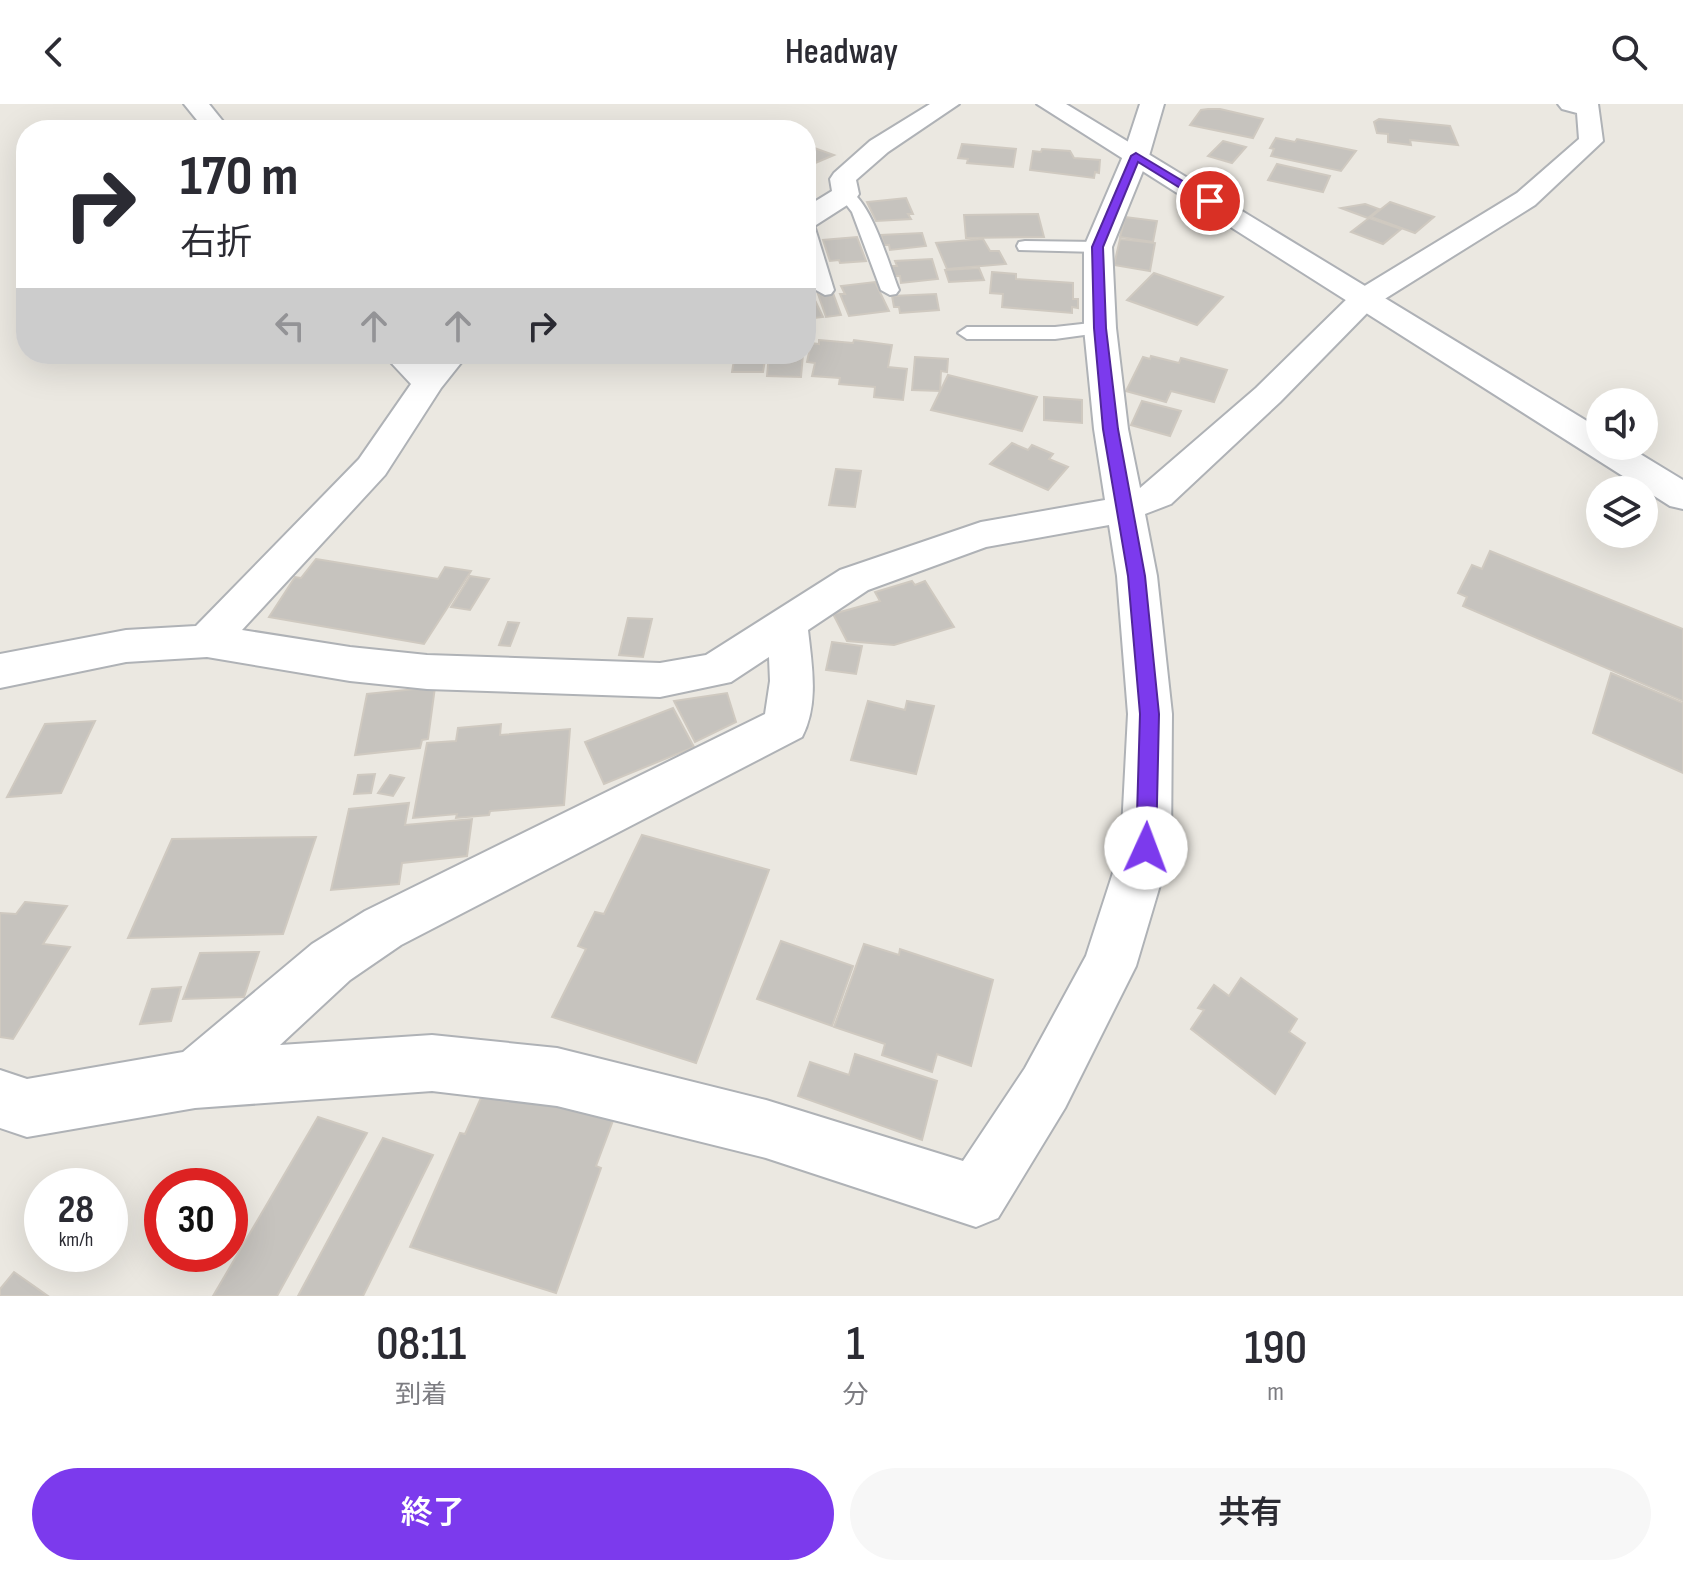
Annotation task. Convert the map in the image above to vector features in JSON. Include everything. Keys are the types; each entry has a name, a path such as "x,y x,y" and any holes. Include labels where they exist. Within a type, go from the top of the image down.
{"street":[{"path":"196,104 210,120"},
{"path":"816,213 846,194 843,179 859,162 918,118 947,104"},
{"path":"1049,104 1586,437"},
{"path":"0,1099 27,1108 195,1079 432,1063 557,1077 766,1129 976,1196 1045,1088 1109,966 1146,848 1150,714 1137,576 1111,429 1100,328 1098,247 1136,156 1152,104"},
{"path":"0,671 126,646 207,641 350,664 427,672 660,680 716,670 787,627 854,580 981,535 1070,521 1125,508 1158,495 1199,460 1364,299 1526,199 1591,141 1589,108 1570,104"},
{"path":"409,364 428,383"},
{"path":"207,641 372,467 444,364"},
{"path":"1624,460 1683,497"},
{"path":"195,1079 249,1036 331,962 383,928 786,724 792,681 787,627"}],"lane":[{"path":"846,194 860,211 890,290"},
{"path":"1025,246 1098,247"},
{"path":"816,259 825,290"},
{"path":"967,333 1055,333 1100,328"}],"building":[{"path":"1201,110 1263,119 1253,138 1190,125"},
{"path":"1379,119 1450,126 1458,145 1410,140 1411,145 1388,142 1388,134 1377,133 1374,122"},
{"path":"1276,138 1356,151 1341,171 1271,156 1274,149 1270,148"},
{"path":"1223,141 1246,147 1232,163 1208,156"},
{"path":"962,144 1016,149 1013,167 967,163 968,159 958,158"},
{"path":"816,149 834,155 816,163"},
{"path":"1042,149 1070,151 1074,158 1100,160 1099,173 1095,172 1094,178 1030,170 1033,151 1041,152"},
{"path":"1277,164 1330,176 1323,192 1268,180"},
{"path":"906,198 913,214 908,214 911,219 876,221 867,202"},
{"path":"1390,202 1434,217 1415,233 1371,217"},
{"path":"1365,204 1379,209 1368,218 1341,208"},
{"path":"1038,214 1044,237 966,238 964,215"},
{"path":"1125,217 1157,221 1153,242 1120,237"},
{"path":"1369,218 1401,229 1383,244 1351,232"},
{"path":"922,233 926,246 890,250 889,245 884,245 881,235"},
{"path":"857,237 866,261 830,261 823,240"},
{"path":"983,239 990,251 999,251 1006,264 947,269 936,243"},
{"path":"1120,239 1155,243 1150,271 1114,265"},
{"path":"932,259 938,279 901,283 900,276 894,276 892,266 897,266 895,261"},
{"path":"979,268 984,280 949,282 945,270"},
{"path":"992,272 1016,274 1016,279 1073,283 1073,299 1078,299 1078,308 1072,307 1072,313 1002,307 1003,294 990,293"},
{"path":"1154,273 1223,297 1197,325 1127,300"},
{"path":"875,282 889,311 849,316 840,294 845,294 841,286"},
{"path":"833,293 841,315 826,317 818,294"},
{"path":"936,294 939,310 900,313 899,307 894,307 892,296"},
{"path":"816,302 823,317 816,318"},
{"path":"819,340 853,343 854,340 892,345 888,367 907,369 903,400 874,397 875,387 839,384 840,378 812,376 816,364 816,344 819,344"},
{"path":"1151,356 1179,363 1181,358 1227,370 1214,402 1171,391 1166,402 1126,391 1143,357 1150,359"},
{"path":"915,357 948,359 947,372 941,371 940,391 912,390"},
{"path":"733,364 764,364 763,372 732,372"},
{"path":"768,364 802,364 801,377 767,376"},
{"path":"948,375 1037,397 1022,431 931,410"},
{"path":"1044,397 1082,400 1082,423 1044,420"},
{"path":"1142,401 1181,411 1170,436 1131,425"},
{"path":"1012,443 1028,450 1032,445 1053,454 1049,459 1068,467 1048,490 990,464"},
{"path":"836,469 861,471 855,507 829,505"},
{"path":"1490,551 1683,629 1683,701 1463,606 1467,597 1458,593 1472,565 1482,569"},
{"path":"316,559 438,579 445,567 471,571 424,644 269,617 295,577 301,578"},
{"path":"470,576 489,579 470,610 451,607"},
{"path":"912,581 915,585 925,581 954,627 894,645 847,641 833,614 880,601 875,592"},
{"path":"628,618 652,619 643,657 619,655"},
{"path":"508,622 519,623 510,646 499,645"},
{"path":"832,642 862,646 856,674 826,670"},
{"path":"1611,673 1683,703 1683,773 1593,733"},
{"path":"435,687 428,739 422,740 420,748 355,755 367,694"},
{"path":"727,693 736,722 695,742 674,701"},
{"path":"868,701 905,710 907,701 934,706 916,774 851,760"},
{"path":"673,708 694,747 604,784 585,742"},
{"path":"95,721 61,793 7,797 45,724"},
{"path":"501,724 500,735 570,729 564,805 490,811 489,815 456,818 457,814 413,818 427,743 456,741 458,728"},
{"path":"375,774 371,793 354,794 358,775"},
{"path":"390,775 404,778 393,796 378,793"},
{"path":"409,803 405,825 472,819 467,856 402,863 399,884 331,890 349,809"},
{"path":"642,835 769,870 696,1063 552,1017 586,949 578,946 595,912 604,914"},
{"path":"316,837 283,934 128,938 172,839"},
{"path":"25,902 67,906 43,944 70,947 13,1039 0,1037 0,913 16,914"},
{"path":"781,941 853,966 832,1026 757,999"},
{"path":"864,944 899,955 900,949 993,980 971,1066 937,1054 932,1072 882,1055 885,1044 834,1027"},
{"path":"259,952 244,997 183,999 200,953"},
{"path":"1241,978 1297,1019 1289,1032 1305,1043 1275,1094 1191,1029 1204,1010 1198,1008 1214,985 1229,996"},
{"path":"181,987 171,1021 140,1024 152,989"},
{"path":"855,1054 937,1081 922,1140 798,1096 810,1062 849,1075"},
{"path":"488,1082 614,1118 596,1166 601,1168 556,1293 410,1247 460,1133 465,1134"},
{"path":"318,1117 367,1133 277,1296 213,1296 227,1272 248,1272 248,1236"},
{"path":"383,1138 433,1155 363,1296 298,1296"},
{"path":"14,1272 48,1296 0,1296 0,1289"}],"route":[{"path":"1146,848 1150,714 1137,576 1111,429 1100,328 1098,247 1136,156 1210,201"}]}
